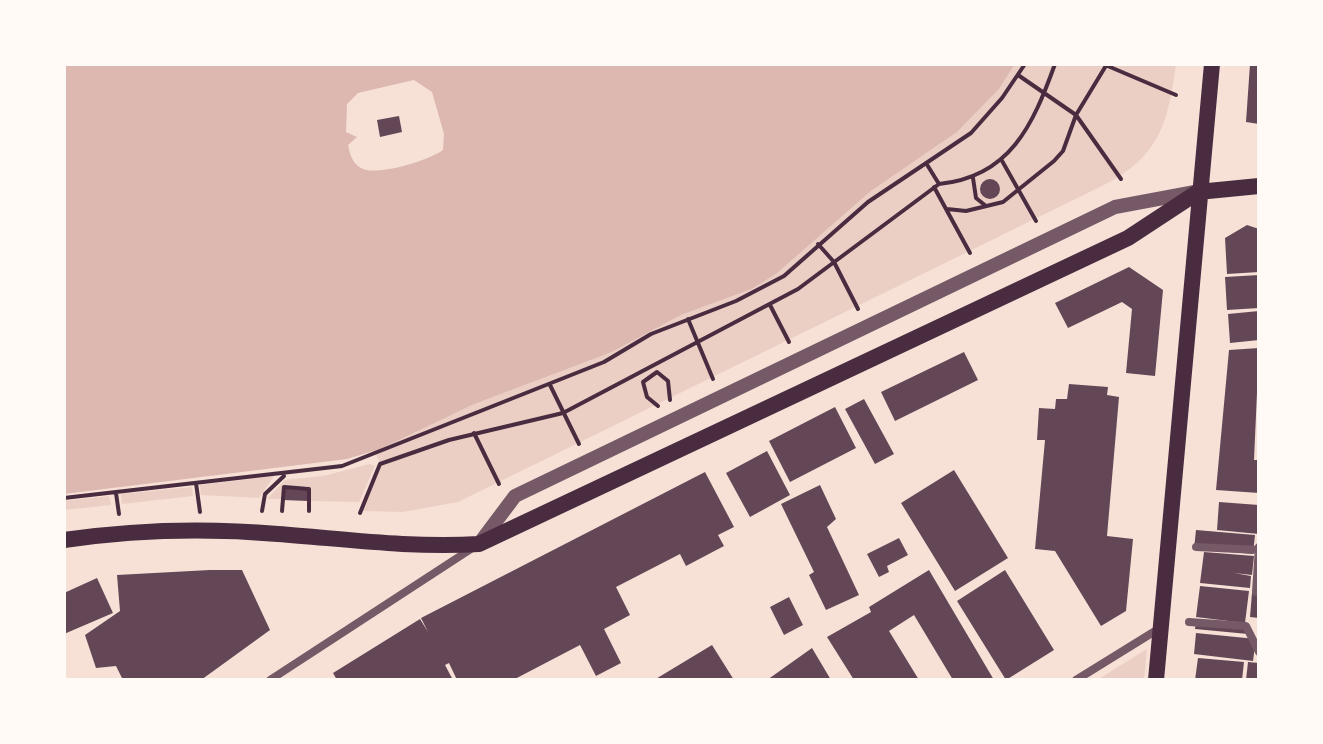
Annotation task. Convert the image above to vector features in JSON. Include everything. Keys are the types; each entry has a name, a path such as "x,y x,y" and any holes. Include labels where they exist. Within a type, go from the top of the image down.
{"main road":[{"path":"1156,680 1212,64"},
{"path":"64,540 101,535 206,532 274,533 423,547 479,544 1128,238 1198,192 1259,186"}],"street":[{"path":"270,680 479,544 515,496 1115,207 1198,192"},
{"path":"1196,547 1259,548 1256,592"},
{"path":"1189,622 1246,626 1259,652"},
{"path":"1076,680 1160,628"}],"path":[{"path":"64,498 284,476 342,466 604,362 651,334 764,288 784,276 868,202 971,133 1025,64"},
{"path":"360,513 380,464 474,433 563,413 770,305 834,262 936,185 973,178 1001,159 1027,128 1045,93 1055,64"},
{"path":"947,209 966,211 988,207 1019,191 1063,151 1076,115 1105,65 1176,95"},
{"path":"1018,75 1076,115 1121,179"},
{"path":"1001,159 1036,221"},
{"path":"926,163 970,253"},
{"path":"973,178 976,198 988,207"},
{"path":"818,244 834,262 858,309"},
{"path":"770,305 789,343"},
{"path":"688,318 695,343 713,379"},
{"path":"646,368 650,376"},
{"path":"658,406 647,397 643,379 657,372 665,376 670,400"},
{"path":"549,384 579,444"},
{"path":"474,433 499,484"},
{"path":"375,455 380,464"},
{"path":"262,511 265,494 284,476"},
{"path":"196,483 200,512"},
{"path":"282,511 284,487 309,489 309,511"},
{"path":"116,492 119,514"}],"shaded area":[{"path":"64,64 1015,64 999,89 957,132 871,191 776,274 752,289 681,315 612,352 472,405 380,449 347,459 64,494","holes":["414,80 432,92 444,134 443,150 390,169 368,170 355,164 348,145 357,137 346,132 347,104 358,93"]},
{"path":"1015,64 1176,64 1169,103 1159,134 1139,161 1106,184 458,502 403,512 362,511 381,465 374,450 472,405 612,352 681,315 752,289 776,274 871,191 957,132 999,89"},
{"path":"370,464 375,466 359,502 311,501 308,486 284,486 281,499 267,499 285,480 323,476"},
{"path":"274,476 259,498 201,495 200,485"},
{"path":"192,487 193,496 122,504 121,494"},
{"path":"109,496 111,505 64,510 64,501"},
{"path":"1147,649 1144,680 1097,680"}],"building":[{"path":"1250,64 1259,64 1259,124 1246,122"},
{"path":"399,116 402,132 380,137 377,120"},
{"path":"986,179 994,179 1000,189 994,199 986,199 980,193 980,185"},
{"path":"1247,225 1259,229 1259,272 1227,274 1225,238"},
{"path":"1129,267 1163,290 1155,376 1126,373 1132,309 1122,302 1068,328 1055,303"},
{"path":"1259,275 1259,308 1227,310 1225,277"},
{"path":"1259,311 1259,340 1230,343 1228,314"},
{"path":"1259,348 1254,460 1259,460 1259,493 1216,490 1229,350"},
{"path":"964,352 978,380 895,421 881,392"},
{"path":"1069,384 1108,387 1107,395 1119,397 1107,536 1133,539 1126,611 1101,626 1055,551 1035,549 1045,440 1037,440 1039,408 1055,409 1056,399 1067,399"},
{"path":"864,399 894,454 875,464 845,409"},
{"path":"835,407 856,448 790,482 769,441"},
{"path":"767,451 790,495 750,517 726,473"},
{"path":"954,470 1008,558 955,591 901,503"},
{"path":"705,472 734,527 718,535 724,546 686,566 680,554 616,587 630,615 604,629 621,663 596,676 580,645 513,680 457,680 449,663 445,665 453,680 337,680 333,673 420,619 428,632 421,618"},
{"path":"820,485 836,519 827,527 859,595 826,610 809,575 814,572 781,504"},
{"path":"284,488 308,489 308,501 283,500"},
{"path":"1219,502 1259,505 1259,534 1217,530"},
{"path":"1196,530 1255,535 1253,554 1194,549"},
{"path":"899,538 908,555 887,566 889,572 879,577 867,554"},
{"path":"1204,552 1254,556 1252,575 1234,573 1251,576 1250,588 1200,583"},
{"path":"242,570 270,630 201,680 123,680 116,666 96,668 85,635 120,611 117,575"},
{"path":"929,570 994,680 953,680 914,615 889,631 919,680 854,680 827,637 871,612 869,607"},
{"path":"1005,570 1054,650 1006,680 957,601"},
{"path":"97,578 113,613 64,634 64,593"},
{"path":"1200,586 1249,591 1245,623 1196,617"},
{"path":"1252,593 1259,594 1259,618 1250,617"},
{"path":"789,597 803,625 784,635 770,607"},
{"path":"1196,620 1249,626 1248,634 1195,629"},
{"path":"1196,633 1256,639 1253,661 1194,654"},
{"path":"712,645 734,680 654,680"},
{"path":"812,648 831,680 767,680"},
{"path":"1198,658 1244,662 1242,680 1195,680"},
{"path":"1248,662 1259,663 1259,680 1246,680"}]}
